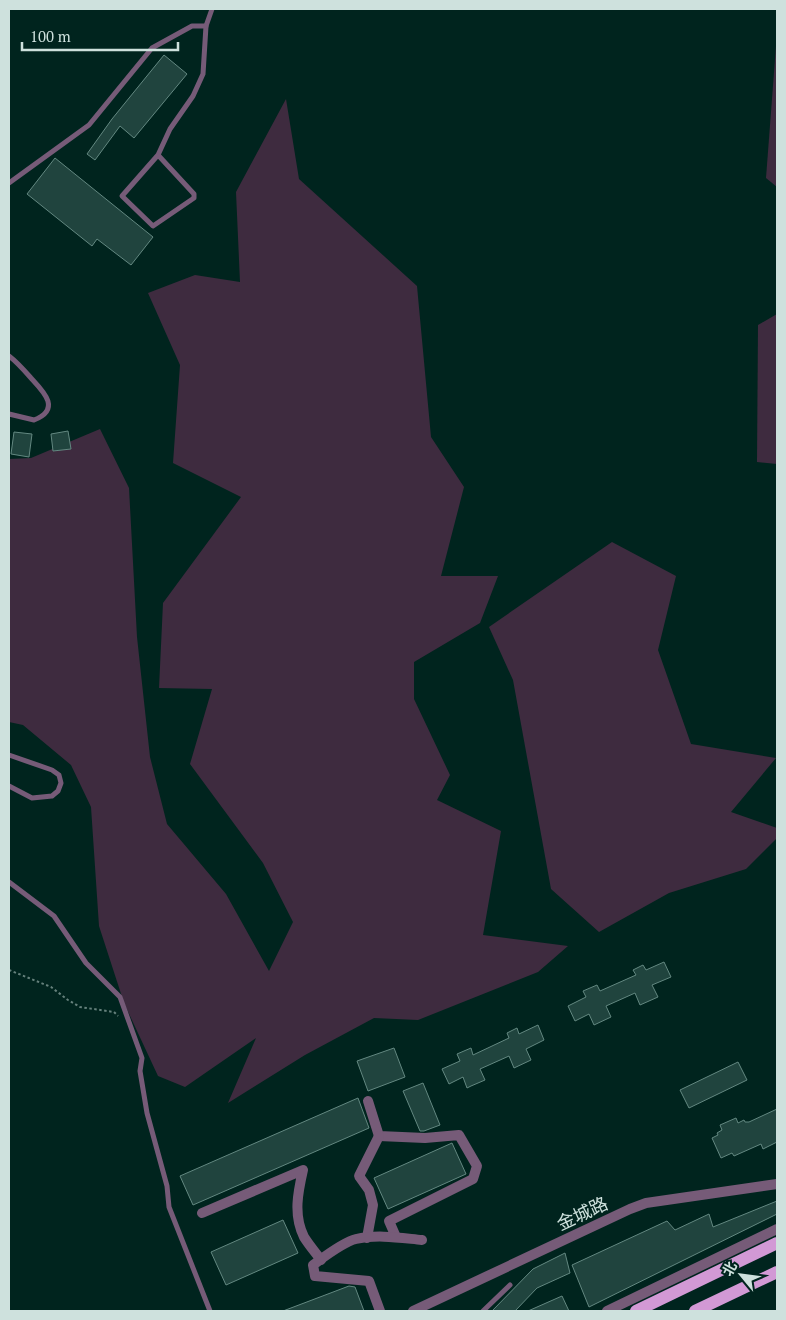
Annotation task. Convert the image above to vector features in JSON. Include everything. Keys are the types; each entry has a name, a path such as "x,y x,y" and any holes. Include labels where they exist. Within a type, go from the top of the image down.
{"main road":[{"path":"636,1311 777,1243"},
{"path":"695,1311 777,1272"}],"street":[{"path":"367,1238 373,1205 369,1190 359,1176 379,1136 368,1100"},
{"path":"379,1136 425,1138 459,1135 477,1166 473,1178 389,1220 396,1237"},
{"path":"202,1213 304,1170 298,1193 298,1211 304,1236 321,1260"},
{"name":"金城路","path":"413,1311 646,1203 777,1184"},
{"path":"607,1311 777,1229"},
{"path":"380,1311 369,1281 315,1276 313,1265 355,1239 396,1237 422,1240"}],"lane":[{"path":"158,155 194,194 194,198 153,226 122,196 158,155 170,129 193,96 203,74 206,26 212,9"},
{"path":"9,183 89,125 152,48 192,26 206,26"},
{"path":"9,356 46,395 48,405 43,415 34,420 9,414"},
{"path":"9,755 52,770 59,775 61,783 58,791 52,796 32,798 9,786"},
{"path":"9,882 54,916 86,962 120,997 142,1058 140,1071 147,1113 167,1186 169,1207 210,1311"},
{"path":"483,1311 510,1285"}],"path":[{"path":"9,970 51,987 80,1007 114,1012 119,1017"}],"shaded area":[{"path":"777,33 777,187 766,178"},
{"path":"286,99 299,179 417,286 431,437 464,487 441,576 498,576 480,623 414,662 414,699 450,775 437,800 501,831 483,935 568,946 538,972 418,1020 374,1018 305,1055 228,1103 256,1038 185,1087 158,1076 124,1003 99,926 91,807 71,765 23,725 9,722 9,459 31,458 100,429 129,488 137,637 150,757 167,824 226,894 269,971 293,922 263,863 190,764 212,689 159,688 163,603 241,497 173,463 180,365 148,293 195,275 240,282 236,192"},
{"path":"777,314 777,464 757,462 758,325"},
{"path":"612,542 676,576 658,650 691,744 776,758 731,812 777,828 777,838 746,869 669,893 599,932 551,889 513,680 489,627"}],"building":[{"path":"164,55 187,74 134,138 120,126 95,160 87,154 112,119"},
{"path":"55,158 153,237 131,265 97,239 92,246 27,194"},
{"path":"68,431 71,449 53,451 51,434"},
{"path":"14,432 32,434 29,457 11,454"},
{"path":"664,962 671,977 652,985 658,997 640,1005 635,993 606,1006 611,1017 594,1025 589,1014 575,1021 568,1006 586,997 583,991 597,985 600,991 636,975 633,970 643,965 646,970"},
{"path":"538,1025 544,1040 526,1049 531,1060 514,1068 509,1056 480,1069 485,1080 467,1088 463,1077 449,1084 442,1069 460,1061 457,1054 471,1048 473,1055 509,1038 507,1033 517,1028 519,1034"},
{"path":"394,1048 405,1077 368,1091 357,1061"},
{"path":"738,1062 747,1080 689,1108 680,1090"},
{"path":"423,1083 440,1125 420,1131 403,1091"},
{"path":"358,1098 369,1128 193,1205 180,1176"},
{"path":"777,1109 777,1142 763,1149 761,1144 734,1156 732,1153 721,1158 712,1138 722,1130 720,1125 736,1118 738,1123 744,1120 749,1122"},
{"path":"452,1143 466,1174 388,1209 374,1178"},
{"path":"777,1201 777,1214 589,1307 572,1265 667,1221 675,1230 709,1214 713,1227"},
{"path":"283,1220 298,1253 226,1285 211,1252"},
{"path":"565,1253 570,1273 537,1288 515,1311 492,1311 533,1269"},
{"path":"349,1286 355,1287 364,1311 283,1311"},
{"path":"562,1296 569,1311 528,1311"}]}
